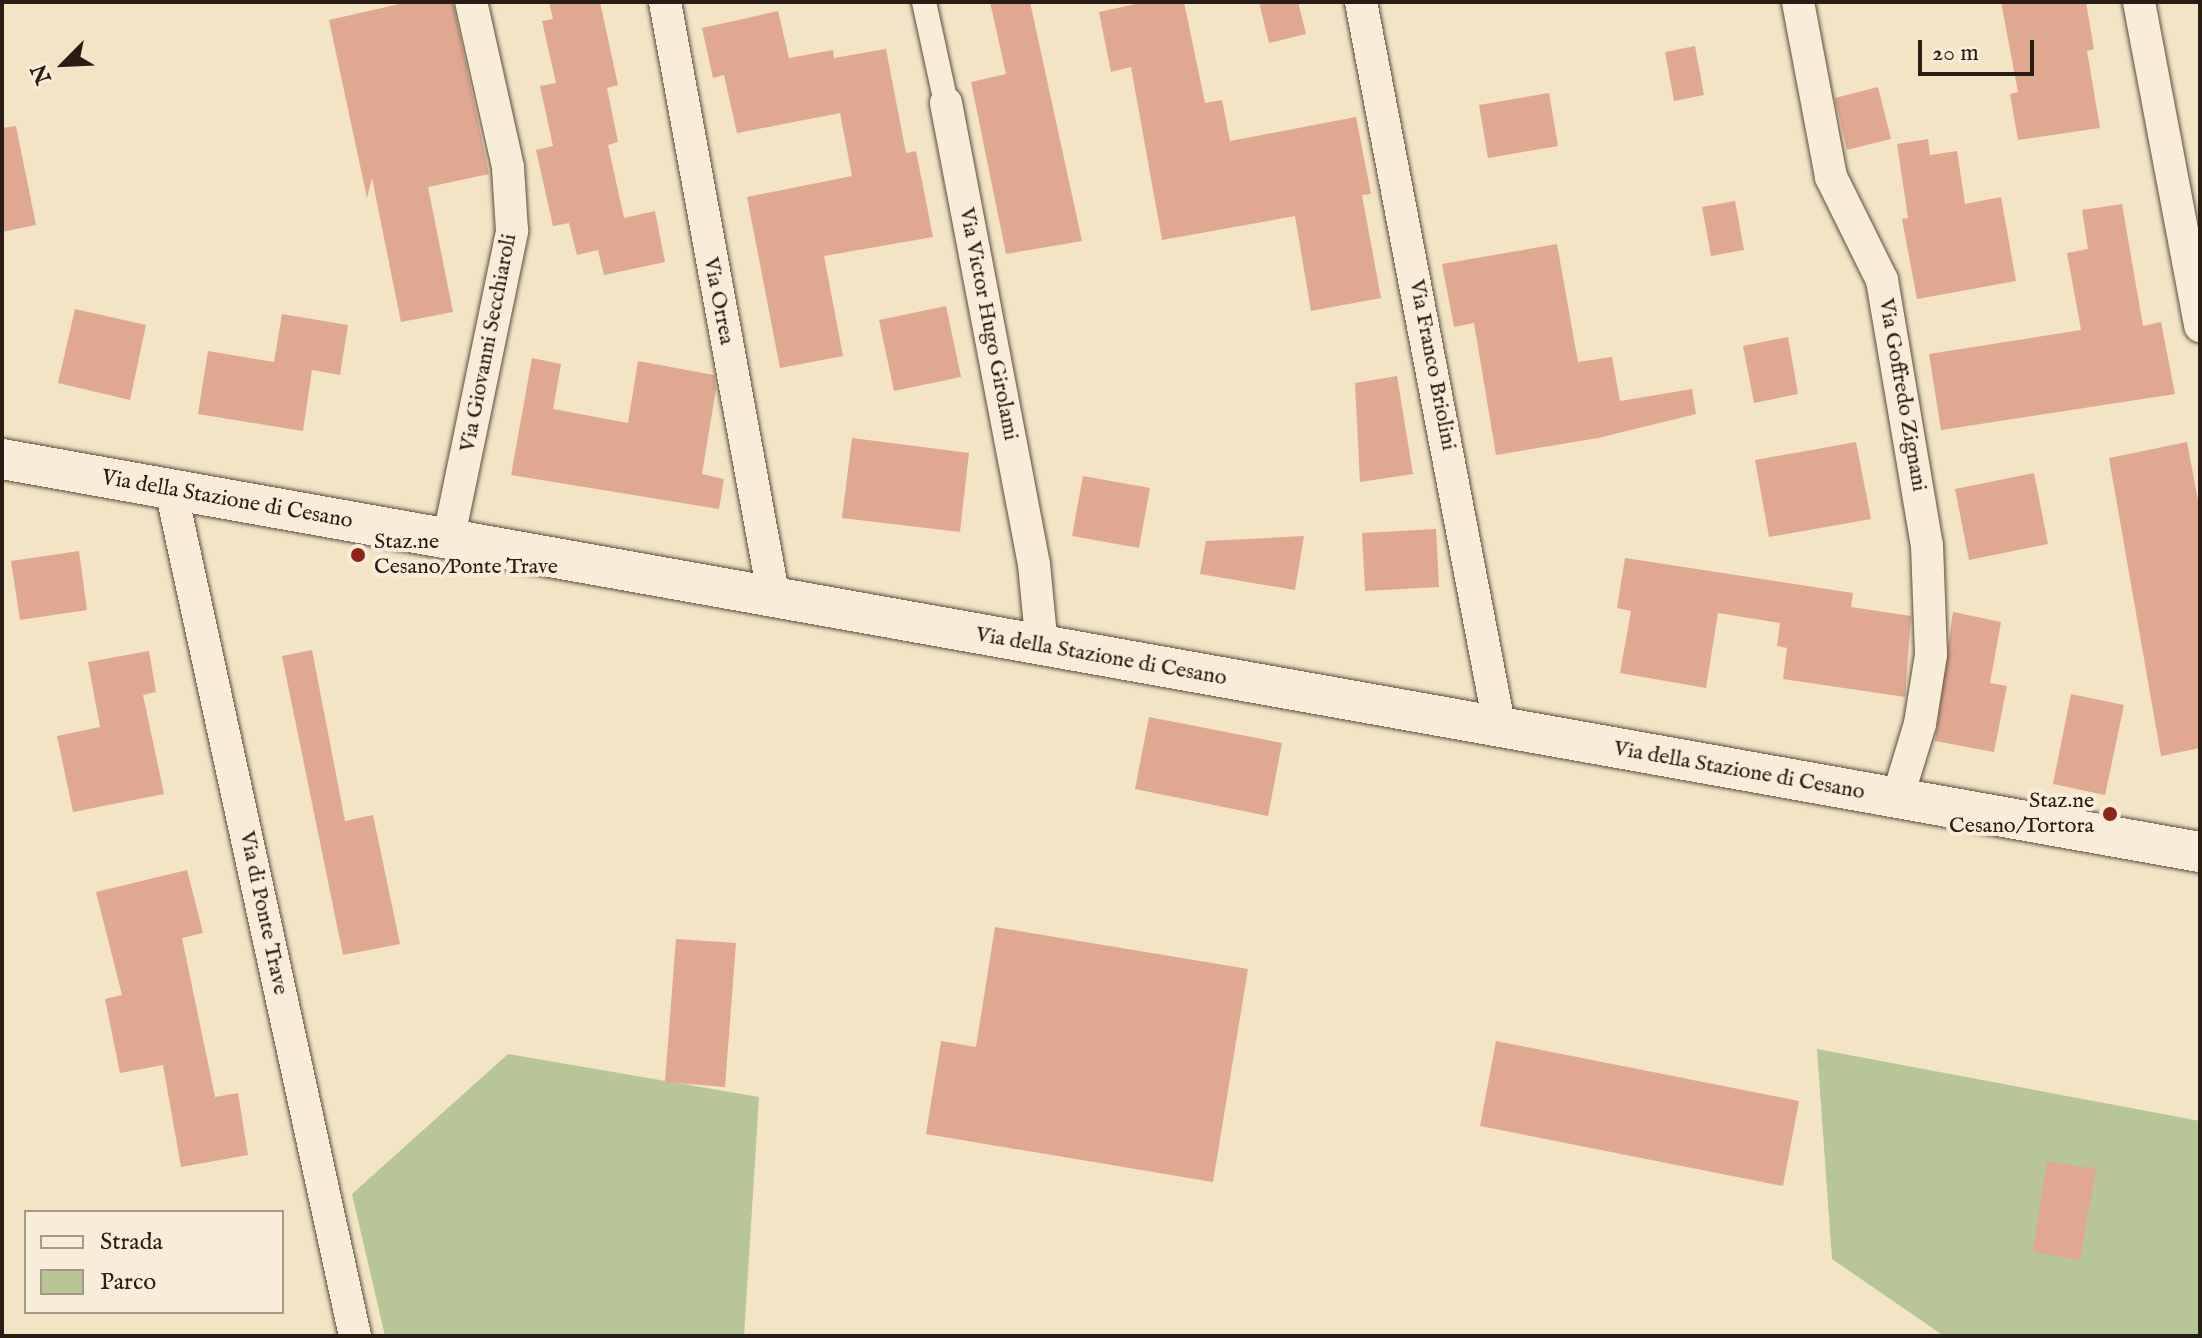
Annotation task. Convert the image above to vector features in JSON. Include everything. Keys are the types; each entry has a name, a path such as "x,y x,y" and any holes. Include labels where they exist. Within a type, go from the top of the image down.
{"street":[{"name":"Via Giovanni Secchiaroli","path":"448,541 512,231 508,167 471,2"},
{"name":"Via Orrea","path":"665,2 774,599"},
{"name":"Via Victor Hugo Girolami","path":"924,2 1034,564 1042,647"},
{"name":"Via Franco Briolini","path":"1361,2 1500,729"},
{"name":"Via Goffredo Zignani","path":"1798,2 1831,177 1882,280 1927,545 1931,655 1920,724 1897,799"},
{"path":"2139,2 2200,326"},
{"name":"Via della Stazione di Cesano","path":"2,459 2200,852"},
{"name":"Via di Ponte Trave","path":"171,490 355,1336"}],"green space":[{"path":"1817,1049 2200,1121 2200,1336 1944,1336 1832,1259"},
{"path":"508,1054 759,1097 744,1336 385,1336 352,1194"}],"building":[{"path":"408,2 453,2 489,174 428,187 453,312 401,322 372,178 367,198 329,20"},
{"path":"549,2 600,2 618,85 607,88 618,142 608,145 624,218 655,211 665,262 604,275 598,250 577,255 569,223 553,226 536,150 553,146 540,86 556,83 542,21 553,19"},
{"path":"990,2 1030,2 1082,241 1006,254 971,82 1006,74"},
{"path":"1145,2 1184,2 1205,103 1222,100 1230,141 1356,117 1371,194 1362,195 1381,298 1311,311 1295,216 1162,240 1131,67 1111,72 1099,12"},
{"path":"1259,2 1298,2 1306,34 1269,43"},
{"path":"2001,2 2086,2 2094,49 2087,51 2100,128 2018,140 2010,94 2018,92"},
{"path":"778,11 789,58 833,50 834,58 886,49 906,153 916,151 933,237 824,256 843,356 780,368 747,197 852,176 840,113 737,133 724,75 713,78 702,28"},
{"path":"1695,46 1704,95 1674,101 1665,52"},
{"path":"1878,87 1891,139 1847,150 1835,98"},
{"path":"1549,93 1558,146 1488,158 1479,105"},
{"path":"16,126 36,225 2,232 2,128"},
{"path":"1928,139 1930,155 1957,151 1965,204 2001,197 2016,281 1917,299 1902,219 1908,218 1897,144"},
{"path":"1735,201 1744,250 1711,256 1702,207"},
{"path":"2122,204 2143,326 2161,322 2175,394 1941,430 1929,354 2081,330 2067,253 2088,249 2082,210"},
{"path":"1557,244 1578,362 1612,357 1620,401 1692,389 1696,414 1598,438 1496,455 1474,323 1454,327 1442,264"},
{"path":"946,306 961,377 894,391 879,320"},
{"path":"75,309 146,325 130,400 58,383"},
{"path":"282,314 348,325 340,375 312,370 303,431 198,414 208,351 274,362"},
{"path":"1788,337 1798,394 1754,403 1743,346"},
{"path":"532,358 561,364 553,409 628,423 638,361 714,375 716,389 702,474 724,479 719,509 511,475"},
{"path":"1397,376 1413,474 1360,482 1355,383"},
{"path":"852,438 969,453 960,532 842,518"},
{"path":"1856,442 1871,519 1769,537 1755,460"},
{"path":"2187,442 2200,511 2200,748 2161,756 2109,458"},
{"path":"2034,473 2048,544 1969,560 1955,489"},
{"path":"1083,476 1150,488 1139,548 1072,536"},
{"path":"1436,529 1439,587 1365,591 1362,533"},
{"path":"1304,536 1295,590 1200,574 1206,541"},
{"path":"79,551 87,610 20,620 11,561"},
{"path":"1625,558 1853,593 1851,607 1911,616 1905,697 1783,679 1787,648 1777,646 1780,623 1718,613 1706,688 1620,673 1631,611 1617,608"},
{"path":"1953,612 2001,622 1990,683 2007,686 1994,752 1935,741"},
{"path":"312,650 345,821 373,815 400,944 343,955 282,656"},
{"path":"149,651 156,692 143,695 164,794 73,812 57,736 100,727 88,662"},
{"path":"2071,694 2124,705 2105,795 2053,784"},
{"path":"1149,717 1282,743 1268,816 1135,789"},
{"path":"187,870 203,933 182,938 215,1097 238,1093 248,1155 181,1167 163,1065 120,1073 105,999 122,995 96,892"},
{"path":"995,927 1248,969 1213,1182 926,1134 941,1041 976,1047"},
{"path":"676,939 736,943 725,1087 665,1082"},
{"path":"1496,1041 1799,1101 1783,1186 1480,1126"},
{"path":"2047,1161 2096,1169 2080,1260 2033,1252"}],"place":[{"name":"Staz.ne Cesano/Ponte Trave","path":"358,555"},
{"name":"Staz.ne Cesano/Tortora","path":"2110,814"}]}
